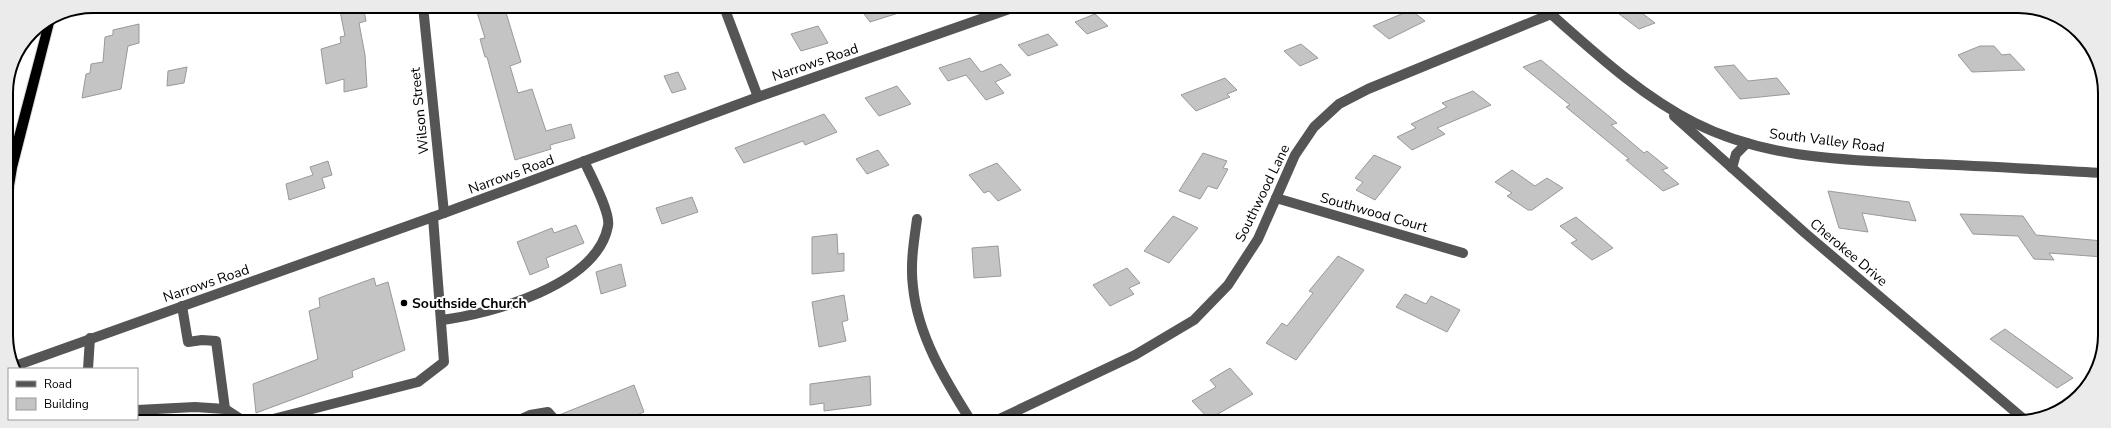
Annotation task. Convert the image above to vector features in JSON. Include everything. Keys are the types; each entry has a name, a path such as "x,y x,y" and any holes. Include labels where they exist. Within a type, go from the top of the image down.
{"highway":[{"path":"13,160 48,28"}],"street":[{"name":"Wilson Street","path":"424,13 444,213"},
{"path":"727,13 758,97"},
{"name":"Narrows Road","path":"19,365 90,338 432,218 758,97 998,13"},
{"name":"Southwood Lane","path":"1008,415 1135,355 1194,320 1228,285 1258,239 1294,155 1314,127 1339,104 1375,86 1540,13"},
{"name":"South Valley Road","path":"1551,13 1656,101 1696,124 1736,141 1789,152 1847,159 2098,173"},
{"name":"Cherokee Drive","path":"1656,101 1811,238 2020,415"},
{"path":"1732,168 1732,162 1736,155 1747,143"},
{"path":"441,320 468,317 542,293 577,272 602,245 609,226 601,197 584,162"},
{"name":"Southwood Court","path":"1276,198 1463,253"},
{"path":"289,415 418,382 444,362 432,218"},
{"path":"917,219 912,265 914,292 927,340 949,387 967,415"},
{"path":"182,306 188,342 216,340 225,409"},
{"path":"88,368 90,338"},
{"path":"138,410 195,407 225,409 234,415"},
{"path":"530,415 548,412 551,415"}],"building":[{"path":"340,13 364,13 366,21 359,23 365,55 367,87 344,92 344,79 326,84 321,49 341,43 340,37 345,36"},
{"path":"477,13 506,13 521,62 510,66 518,93 532,89 546,131 571,124 575,138 550,145 551,149 515,160 487,57 485,57 480,39 485,38"},
{"path":"863,13 898,13 870,22"},
{"path":"1404,13 1415,13 1425,21 1389,39 1373,26"},
{"path":"1618,13 1642,13 1655,23 1639,29"},
{"path":"1095,14 1108,26 1087,34 1075,22"},
{"path":"139,24 139,43 128,46 121,89 82,98 86,74 90,73 91,64 103,62 105,37 113,35 113,30"},
{"path":"818,26 828,43 801,51 791,34"},
{"path":"1048,34 1058,45 1028,56 1018,45"},
{"path":"1301,44 1318,58 1300,66 1284,51"},
{"path":"1980,46 1994,46 2002,55 2010,54 2025,70 1972,72 1958,55"},
{"path":"970,58 981,72 1001,64 1011,75 995,82 1004,93 986,100 966,75 948,81 939,68"},
{"path":"1541,60 1617,123 1611,125 1644,153 1647,151 1668,168 1662,170 1679,184 1663,191 1626,160 1629,159 1566,107 1570,105 1523,67"},
{"path":"1734,65 1748,81 1777,78 1790,94 1740,99 1714,67"},
{"path":"187,67 184,83 167,86 168,71"},
{"path":"678,72 686,89 672,93 664,76"},
{"path":"1225,78 1237,90 1227,94 1230,97 1196,111 1181,95"},
{"path":"897,86 911,104 879,116 865,98"},
{"path":"1473,91 1491,105 1437,128 1445,134 1412,150 1397,137 1416,128 1411,124 1447,107 1442,103"},
{"path":"824,114 837,132 805,145 803,141 744,163 735,148"},
{"path":"878,150 889,165 867,174 856,159"},
{"path":"1203,153 1227,161 1223,168 1228,169 1217,189 1208,186 1200,199 1179,191"},
{"path":"1374,155 1401,167 1375,200 1356,190 1363,182 1355,178"},
{"path":"328,161 332,175 322,178 325,188 289,200 286,184 313,175 310,167"},
{"path":"997,163 1021,190 998,201 989,191 984,193 969,175"},
{"path":"1512,170 1535,186 1547,178 1563,188 1532,210 1528,210 1507,196 1512,193 1495,182"},
{"path":"1828,191 1909,202 1916,221 1862,213 1868,232 1839,228"},
{"path":"692,197 698,212 662,224 656,208"},
{"path":"1960,214 2023,216 2036,235 2098,241 2098,257 2049,253 2054,260 2034,259 2018,236 1973,234"},
{"path":"1173,216 1198,228 1169,263 1144,251"},
{"path":"1576,217 1613,248 1592,260 1571,243 1577,240 1560,226"},
{"path":"576,225 584,243 546,258 549,267 530,275 517,242 552,228 554,233"},
{"path":"837,234 838,254 844,253 844,271 812,274 812,237"},
{"path":"998,246 1001,276 974,278 972,248"},
{"path":"1338,256 1364,270 1296,360 1266,343 1282,323 1287,326 1313,293 1309,291"},
{"path":"621,264 626,286 601,294 596,272"},
{"path":"1127,268 1140,283 1129,288 1134,294 1110,306 1093,285"},
{"path":"374,278 376,286 388,282 405,350 352,371 353,377 256,413 253,384 318,359 309,311 320,307 319,298"},
{"path":"1405,294 1426,304 1431,296 1460,310 1447,332 1396,307"},
{"path":"844,295 848,320 842,322 846,341 819,347 812,302"},
{"path":"2005,329 2073,378 2057,388 1990,339"},
{"path":"1230,368 1253,394 1216,415 1205,415 1192,401 1216,387 1210,380"},
{"path":"870,376 871,405 824,411 824,403 810,405 810,384"},
{"path":"634,385 644,412 637,415 559,415"}],"place":[{"name":"Southside Church","path":"404,303"}]}
